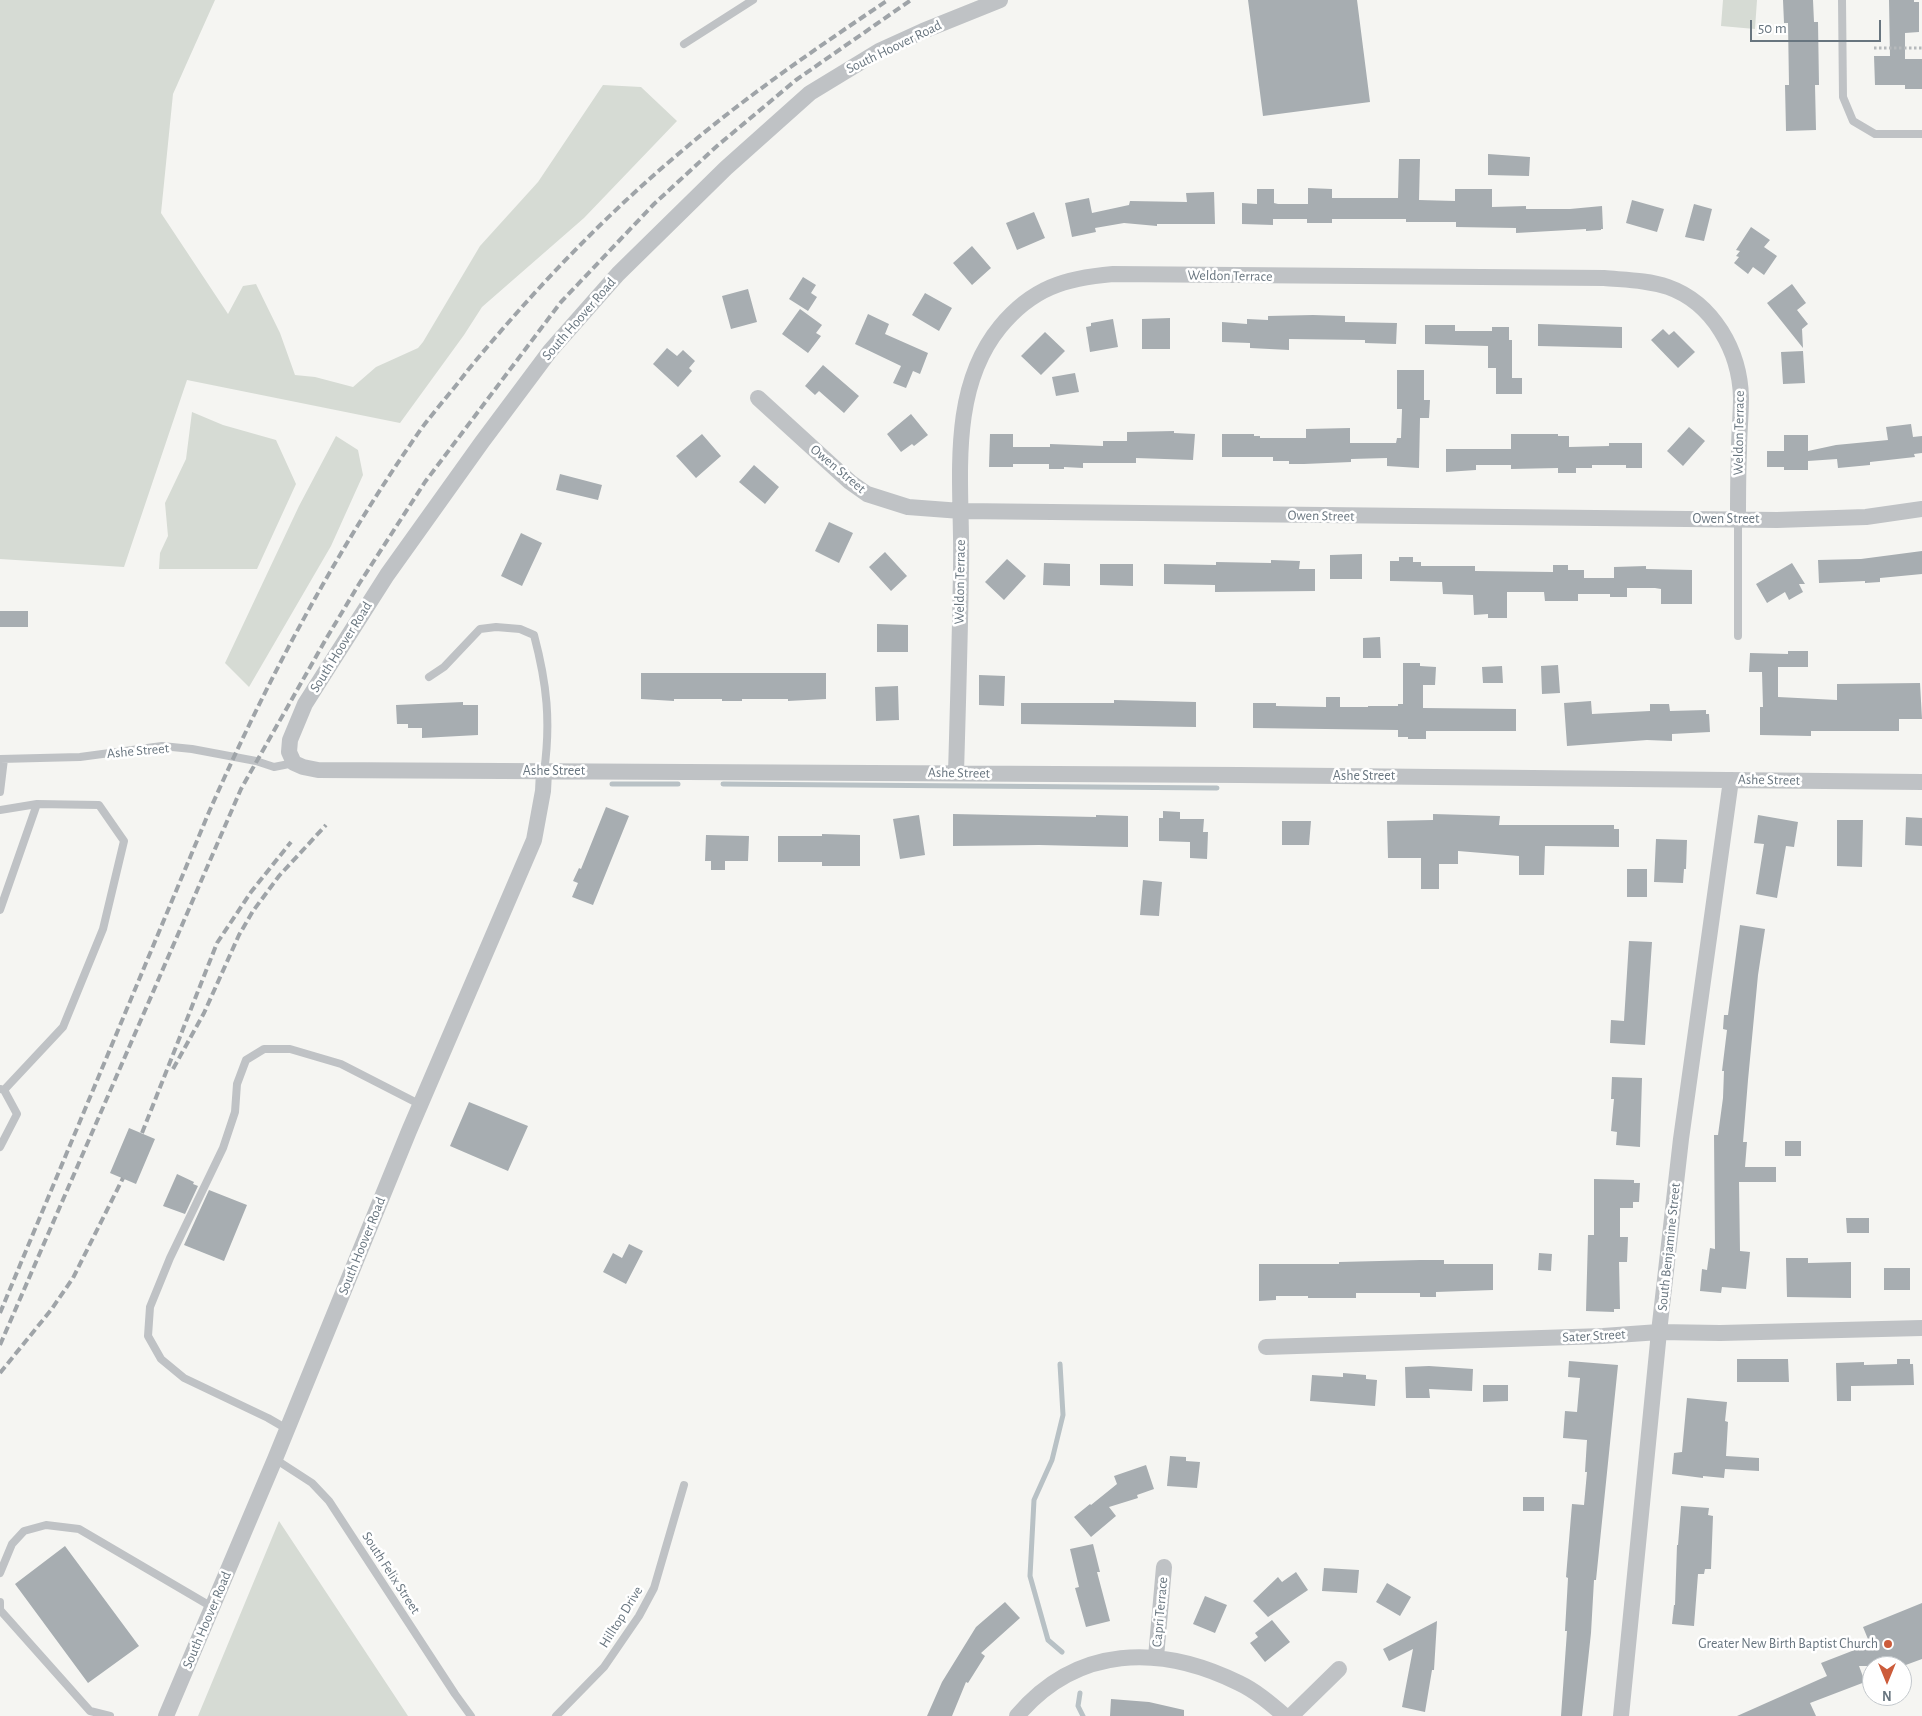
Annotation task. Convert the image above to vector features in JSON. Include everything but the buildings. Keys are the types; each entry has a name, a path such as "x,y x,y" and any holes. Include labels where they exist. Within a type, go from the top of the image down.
{"street":[{"name":"South Hoover Road","path":"294,763 289,752 290,740 305,704 364,611 510,404 550,351 618,274 726,168 810,93 879,51 947,20 1000,0"},
{"name":"Weldon Terrace","path":"956,773 962,566 960,511 963,421 966,399 980,356 1000,327 1022,304 1038,293 1059,283 1086,276 1113,274 1604,278 1650,282 1669,288 1690,298 1703,308 1723,333 1738,370 1741,397 1738,519"},
{"name":"Owen Street","path":"758,398 850,482 867,494 880,500 908,507 960,511 1738,519 1866,517 1922,509"},
{"name":"Ashe Street","path":"294,763 318,770 544,772 684,770 1922,782"},
{"name":"South Hoover Road","path":"166,1716 275,1459 421,1105 534,840 544,792 544,772"},
{"name":"South Benjamine Street","path":"1621,1716 1659,1332 1681,1139 1731,780"},
{"name":"Sater Street","path":"1266,1347 1603,1336 1659,1332 1720,1333 1922,1328"},
{"name":"Capri Terrace","path":"1156,1657 1164,1568"},
{"path":"1017,1716 1036,1695 1056,1681 1088,1666 1132,1656 1156,1657 1192,1665 1239,1683 1261,1696 1285,1716"},
{"path":"1291,1716 1339,1669"}],"lane":[{"path":"684,44 752,0"},
{"path":"1842,0 1843,97 1853,121 1875,134 1922,134"},
{"path":"1738,519 1738,636"},
{"path":"429,677 444,667 480,629 496,627 520,629 534,635 542,662 548,703 548,746 544,772"},
{"name":"Ashe Street","path":"2,759 80,757 162,746 200,750 256,761 274,767 294,763"},
{"path":"0,792 2,759"},
{"path":"0,910 37,804"},
{"path":"0,810 37,804 99,806 124,841 103,930 63,1027 2,1090 17,1114 0,1147"},
{"path":"287,1429 184,1378 161,1359 148,1336 150,1307 170,1258 223,1148 235,1112 237,1084 246,1060 264,1049 290,1049 341,1064 421,1105"},
{"name":"South Felix Street","path":"275,1459 312,1483 329,1501 454,1694 471,1716"},
{"name":"Hilltop Drive","path":"556,1716 604,1667 640,1616 654,1588 684,1485"},
{"path":"0,1573 12,1544 24,1531 46,1525 79,1529 212,1607"},
{"path":"0,1602 0,1610 90,1711 110,1716"}],"path":[{"path":"1874,48 1922,48"}],"shaded area":[{"path":"0,0 215,0 173,94 161,213 228,314 243,286 256,284 280,333 295,375 315,377 353,387 376,367 418,348 423,342 480,246 538,182 603,85 641,87 677,121 584,218 482,307 400,423 187,380 124,567 0,559"},
{"path":"1723,0 1757,0 1755,29 1721,26"},
{"path":"192,412 223,425 276,440 296,484 257,569 159,569 160,553 168,536 165,503 186,459"},
{"path":"336,436 358,450 363,475 331,546 249,687 225,663 299,506"},
{"path":"279,1521 408,1716 198,1716"}],"waterway":[{"path":"612,784 678,784"},
{"path":"723,784 1217,788"},
{"path":"1060,1364 1063,1415 1052,1460 1034,1500 1030,1576 1048,1640 1062,1652"},
{"path":"1080,1693 1078,1706 1083,1716"}],"railway":[{"path":"0,1313 209,812 255,712 306,615 390,474 421,429 468,370 570,255 625,201 683,150 733,110 888,0"},
{"path":"0,1345 241,789 326,639 425,482 561,302 654,204 717,146 796,80 911,0"},
{"path":"173,1069 204,1013 239,935 253,911 279,876 326,825"},
{"path":"142,1133 217,943 251,892 291,842"},
{"path":"0,1373 51,1310 73,1278 123,1178"}],"place":[{"name":"Greater New Birth Baptist Church","path":"1888,1644"}]}
